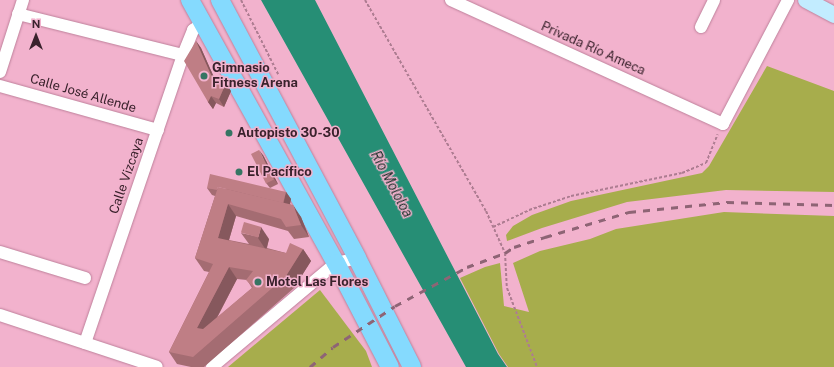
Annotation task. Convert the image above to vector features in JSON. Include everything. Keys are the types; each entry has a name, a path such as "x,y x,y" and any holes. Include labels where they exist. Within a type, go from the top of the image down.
{"main road":[{"path":"190,0 336,263 390,367"},
{"path":"220,0 357,258 412,367"}],"street":[{"path":"0,72 23,0"},
{"name":"Privada Río Ameca","path":"451,0 724,124"},
{"path":"701,27 714,0"},
{"path":"724,124 788,0"},
{"path":"806,0 834,15"},
{"path":"18,14 183,55"},
{"name":"Calle Vizcaya","path":"85,344 183,55 193,30 204,23"},
{"name":"Calle José Allende","path":"0,86 158,130"},
{"path":"0,252 85,278"},
{"path":"212,367 336,263 357,258"},
{"path":"0,316 157,367"}],"path":[{"path":"365,0 475,192 493,227 505,254 507,288 537,367"},
{"path":"493,227 528,210 570,196 682,173 706,164 724,124"}],"shaded area":[{"path":"767,66 834,91 834,192 726,190 627,202 542,228 507,241 506,235 513,226 532,215 571,201 702,173 709,166"},
{"path":"724,212 834,216 834,367 508,367 499,354 460,278 485,267 500,263 504,306 529,312 513,263 540,251 590,239 616,229"},
{"path":"320,290 366,351 372,367 228,367"}],"water":[{"name":"Río Mololoa","path":"261,0 315,0 498,354 507,367 466,367"}],"building":[{"name":"Gimnasio Fitness Arena","path":"196,41 215,84 219,77 226,83 219,99 211,96 208,102 184,61"},
{"path":"259,150 274,179 266,183 251,154"},
{"path":"210,174 286,192 283,203 218,187 217,190 207,188"},
{"path":"218,187 293,205 301,225 286,227 281,219 228,204 218,238 286,253 290,243 303,249 286,276 193,357 169,352 213,264 195,258","holes":["229,267 253,271 246,280 253,287 203,329 197,328"]},
{"path":"244,222 261,227 258,238 241,233"}],"railway":[{"path":"310,367 333,347 395,306 467,267 505,253 514,247 545,237 629,212 727,202 834,205"}],"place":[{"name":"Gimnasio Fitness Arena","path":"204,76"},
{"name":"Autopisto 30-30","path":"229,133"},
{"name":"El Pacífico","path":"239,172"},
{"name":"Motel Las Flores","path":"258,282"}]}
